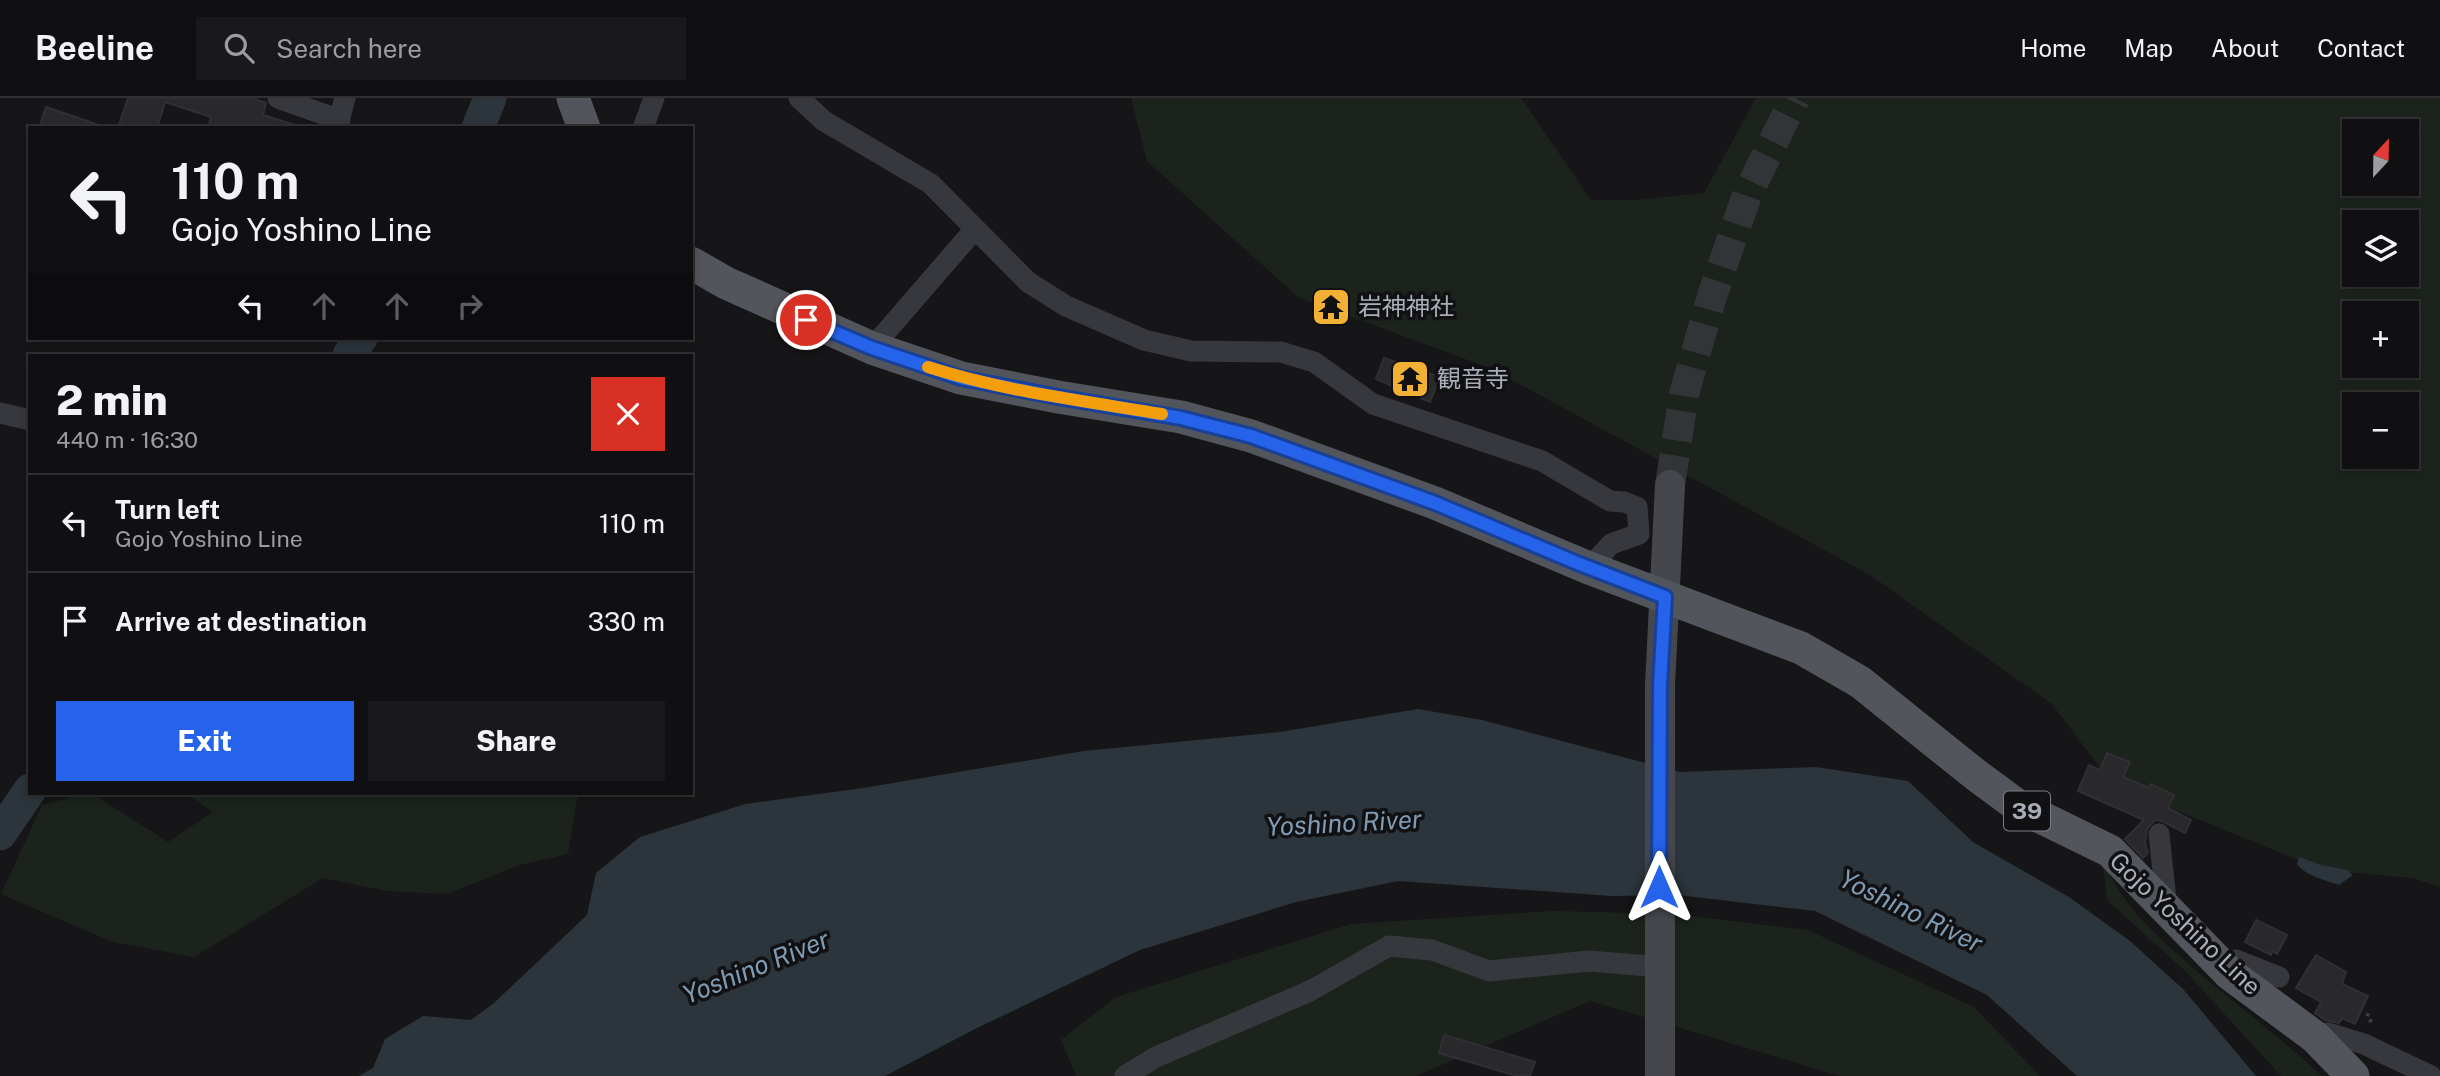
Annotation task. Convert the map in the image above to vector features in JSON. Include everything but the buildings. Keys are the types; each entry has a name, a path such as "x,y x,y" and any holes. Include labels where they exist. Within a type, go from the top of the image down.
{"main road":[{"path":"573,98 583,126"},
{"name":"Gojo Yoshino Line","path":"693,264 738,289 872,348 961,378 1181,418 1251,436 1435,503 1589,568 1801,648 1860,682 2018,806 2110,851 2230,974 2315,1037 2353,1076"},
{"path":"1660,1076 1660,685 1670,485"}],"street":[{"path":"278,98 338,124 345,98"},
{"path":"644,126 654,98"},
{"path":"799,98 824,121 931,184 1028,282 1066,306 1144,340 1191,351 1281,352 1314,362 1373,404 1542,461 1609,501 1624,502 1637,507 1639,534 1611,544 1589,568"},
{"path":"872,348 975,229"},
{"path":"0,412 28,420"},
{"path":"2159,834 2167,909"},
{"path":"1125,1076 1156,1057 1310,991 1389,946 1432,950 1489,971 1589,961 1661,967"},
{"path":"2230,974 2236,960 2279,977"},
{"path":"2315,1037 2328,1033 2364,1044 2431,1076"}],"shaded area":[{"path":"1131,98 1521,98 1591,200 1637,200 1704,193 1756,98 2440,98 2440,887 2413,878 2323,870 2113,785 2052,704 1870,575 1492,369 1298,297 1147,161"},
{"path":"80,795 94,795 168,842 213,812 188,795 578,795 568,854 519,865 448,894 388,891 323,878 194,957 113,942 1,894 42,805"},
{"path":"2103,864 2134,911 2161,939 2322,1076 2281,1076 2186,972 2107,900"},
{"path":"1553,911 1674,914 1808,930 1974,1007 2040,1076 1840,1076 1590,1001 1416,1076 1076,1076 1061,1040 1116,997 1351,924"}],"water":[{"name":"Yoshino River","path":"1418,709 1482,720 1680,772 1816,767 1908,781 1973,842 2069,897 2130,941 2183,989 2256,1076 2077,1076 1987,995 1815,911 1678,895 1612,896 1398,881 1296,902 1140,950 975,1029 885,1076 359,1076 373,1068 385,1039 423,1016 471,1020 494,1003 587,915 596,873 640,837 745,804 863,788 1084,751 1280,732"},
{"path":"2299,857 2347,870 2353,875 2339,885 2311,875 2301,868 2297,864"}],"waterway":[{"path":"479,126 490,98"},
{"path":"350,354 360,340"},
{"path":"0,834 28,793"}],"tunnel":[{"path":"1670,485 1684,394 1712,296 1747,195 1795,98"}],"slow traffic":[{"path":"928,367 961,378 1162,414"}],"place":[{"name":"岩神神社","path":"1331,307"},
{"name":"観音寺","path":"1410,379"}],"route":[{"path":"806,320 872,348 961,378 1181,418 1251,436 1435,503 1665,597 1660,685 1659,887"}]}
